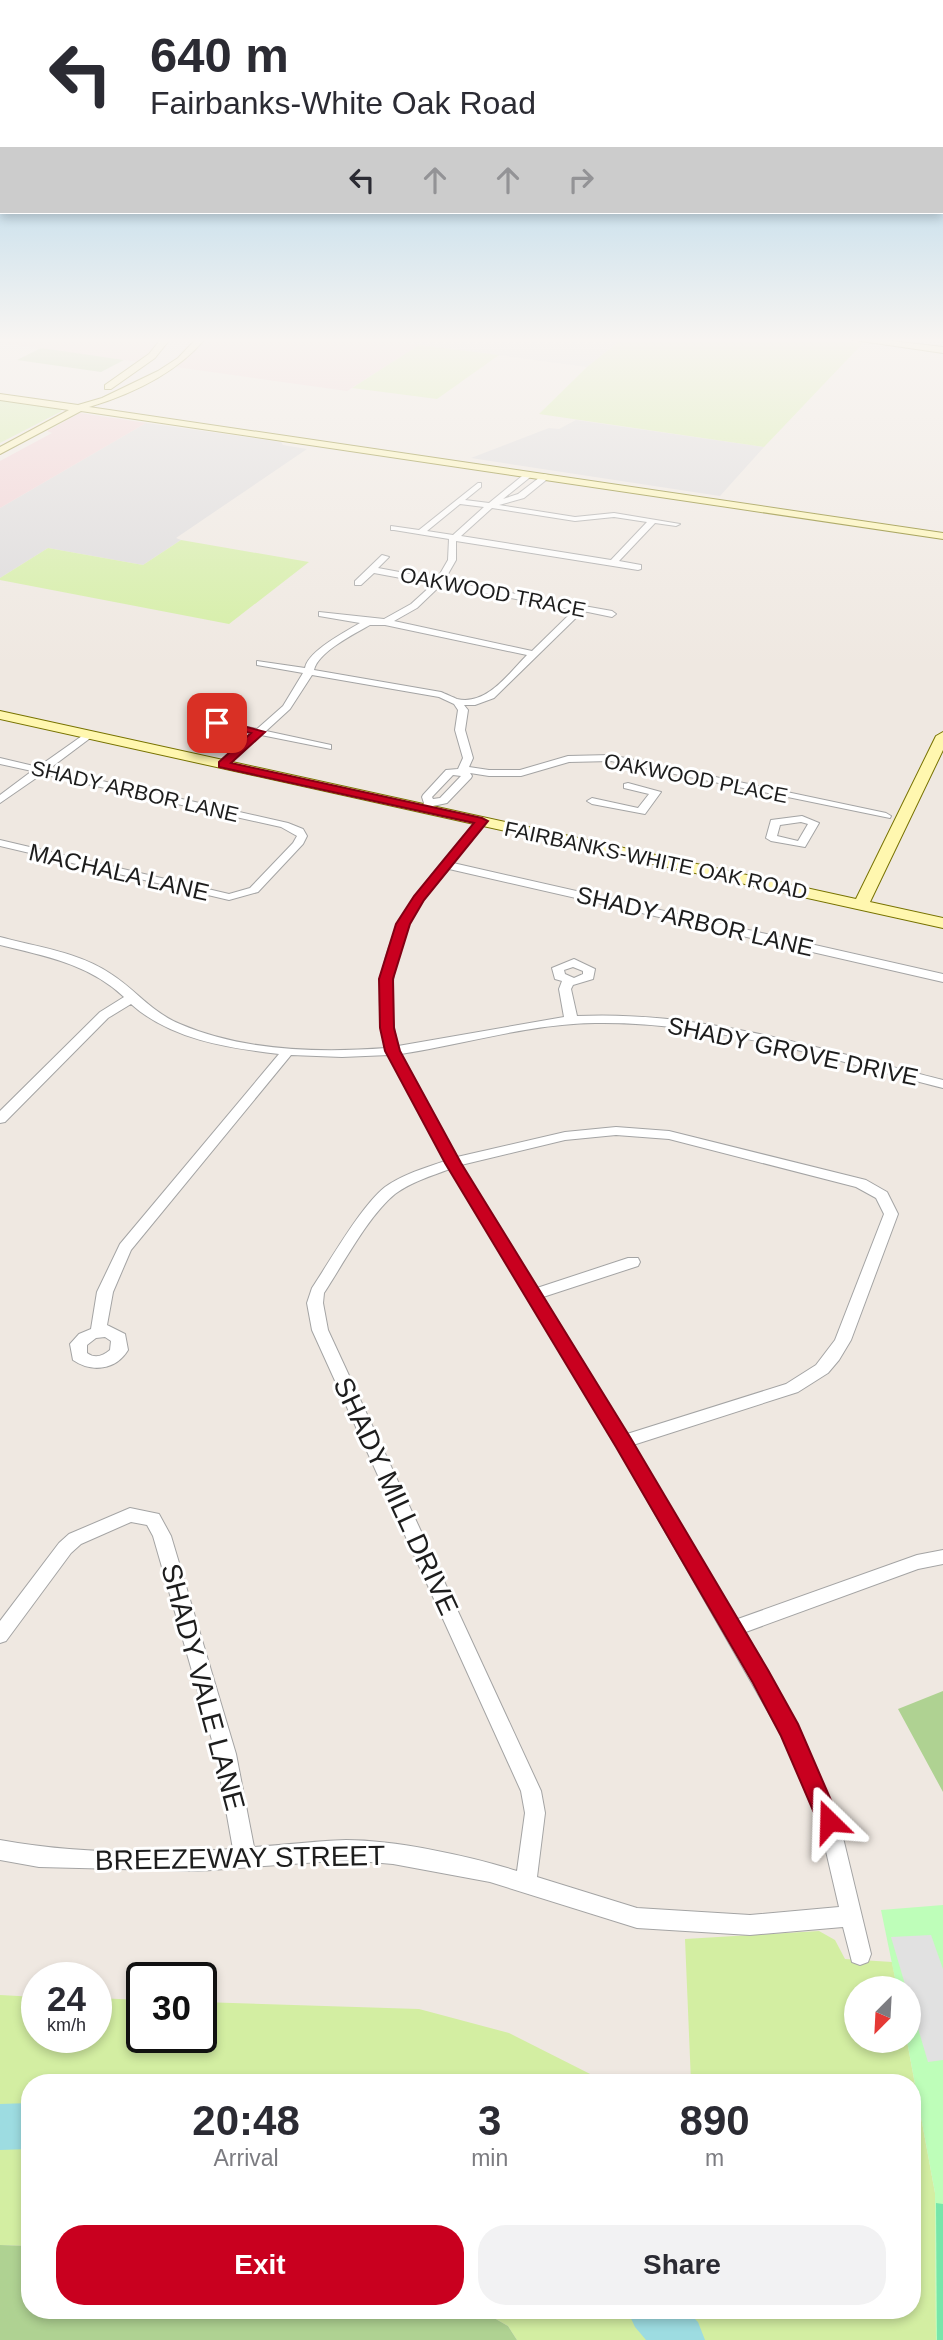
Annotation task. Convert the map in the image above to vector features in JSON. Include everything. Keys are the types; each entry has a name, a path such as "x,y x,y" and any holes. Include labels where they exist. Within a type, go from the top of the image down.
{"main road":[{"path":"359,448 943,536"},
{"name":"FAIRBANKS-WHITE OAK ROAD","path":"0,715 428,806 482,821 943,923"},
{"path":"861,905 943,736"}],"street":[{"path":"385,622 400,617 438,581 452,561 452,540 530,474"},
{"path":"489,506 521,496 547,477"},
{"path":"421,532 478,485"},
{"path":"459,501 575,519 614,515 676,524"},
{"path":"613,563 653,521"},
{"path":"394,528 638,567"},
{"path":"358,583 385,557"},
{"name":"OAKWOOD TRACE","path":"373,570 612,614"},
{"path":"260,663 441,695 457,702 475,702 491,696 580,609"},
{"path":"322,614 368,622 385,622 534,654"},
{"path":"223,764 287,707 291,697 311,671 311,662 326,648 368,622"},
{"path":"428,806 427,797 450,772 463,770 468,758 460,730 463,710 457,702"},
{"path":"196,718 327,747"},
{"path":"0,800 89,734"},
{"name":"OAKWOOD PLACE","path":"463,770 521,773 568,759 596,758 645,765 886,816"},
{"name":"SHADY ARBOR LANE","path":"0,761 284,825 299,831 302,835 298,844 254,890 239,896"},
{"path":"612,806 645,765"},
{"path":"592,801 641,812 656,792 628,786"},
{"path":"814,823 825,803"},
{"path":"482,821 411,910 392,954 386,979 386,1004 393,1051 453,1163 623,1442 790,1731 816,1788 832,1834 860,1954"},
{"name":"MACHALA LANE","path":"0,843 213,895 239,896"},
{"name":"SHADY ARBOR LANE","path":"447,865 943,978"},
{"name":"SHADY GROVE DRIVE","path":"0,941 60,956 89,967 104,975 160,1019 192,1033 257,1048 347,1053 393,1051 516,1027 571,1020 631,1019 694,1026 758,1039 943,1084"},
{"path":"568,981 565,989 571,1020"},
{"path":"0,1119 104,1015 131,998"},
{"path":"98,1332 105,1292 125,1248 288,1051"},
{"name":"SHADY MILL DRIVE","path":"526,1881 535,1813 531,1791 320,1330 315,1303 324,1280 380,1200 415,1177 453,1163 565,1136 634,1131 685,1138 861,1183 882,1195 891,1214 836,1354 809,1381 623,1442"},
{"path":"533,1295 633,1262"},
{"name":"SHADY VALE LANE","path":"0,1635 65,1548 75,1539 130,1515 152,1519 162,1536 226,1754 245,1856"},
{"path":"732,1629 917,1562 943,1557"},
{"name":"BREEZEWAY STREET","path":"0,1850 39,1857 89,1861 198,1861 347,1850 442,1862 526,1881 607,1911 649,1920 750,1925 850,1916"}],"shaded area":[{"path":"24,448 103,448 0,508 0,461"},
{"path":"103,448 307,449 176,538 181,540 143,565 48,548 0,578 0,508"},
{"path":"496,448 763,448 720,496 471,458"},
{"path":"931,1935 943,1969 943,2060 928,2062 921,2038 921,1976 903,1976 891,1937"}],"green space":[{"path":"181,540 309,562 229,624 0,580 48,548 143,565"},
{"path":"943,1691 943,1792 898,1709"},
{"path":"943,1905 943,2340 936,2340 935,2193 921,2117 921,2074 913,2074 909,2053 921,2053 921,1976 895,1976 881,1910"},
{"path":"819,1931 835,1940 845,1959 892,1962 895,1976 844,1976 844,2053 909,2053 913,2074 691,2074 685,1939"},
{"path":"0,1995 21,1996 21,2053 112,2053 112,1999 126,1999 126,2053 217,2053 217,2003 419,2009 509,2033 590,2074 21,2074 21,2246 0,2245"},
{"path":"921,2117 935,2193 936,2340 517,2340 508,2326 496,2319 921,2319"},
{"path":"936,2203 943,2204 943,2340 937,2340"},
{"path":"0,2245 21,2246 21,2319 496,2319 508,2326 517,2340 0,2340"}],"waterway":[{"path":"0,2127 21,2126"},
{"path":"660,2319 680,2340"}],"route":[{"path":"217,723 260,732 223,764 482,821 418,899 403,924 386,979 387,1028 393,1051 400,1070 453,1163 623,1442 761,1677 790,1731 829,1821"}]}
